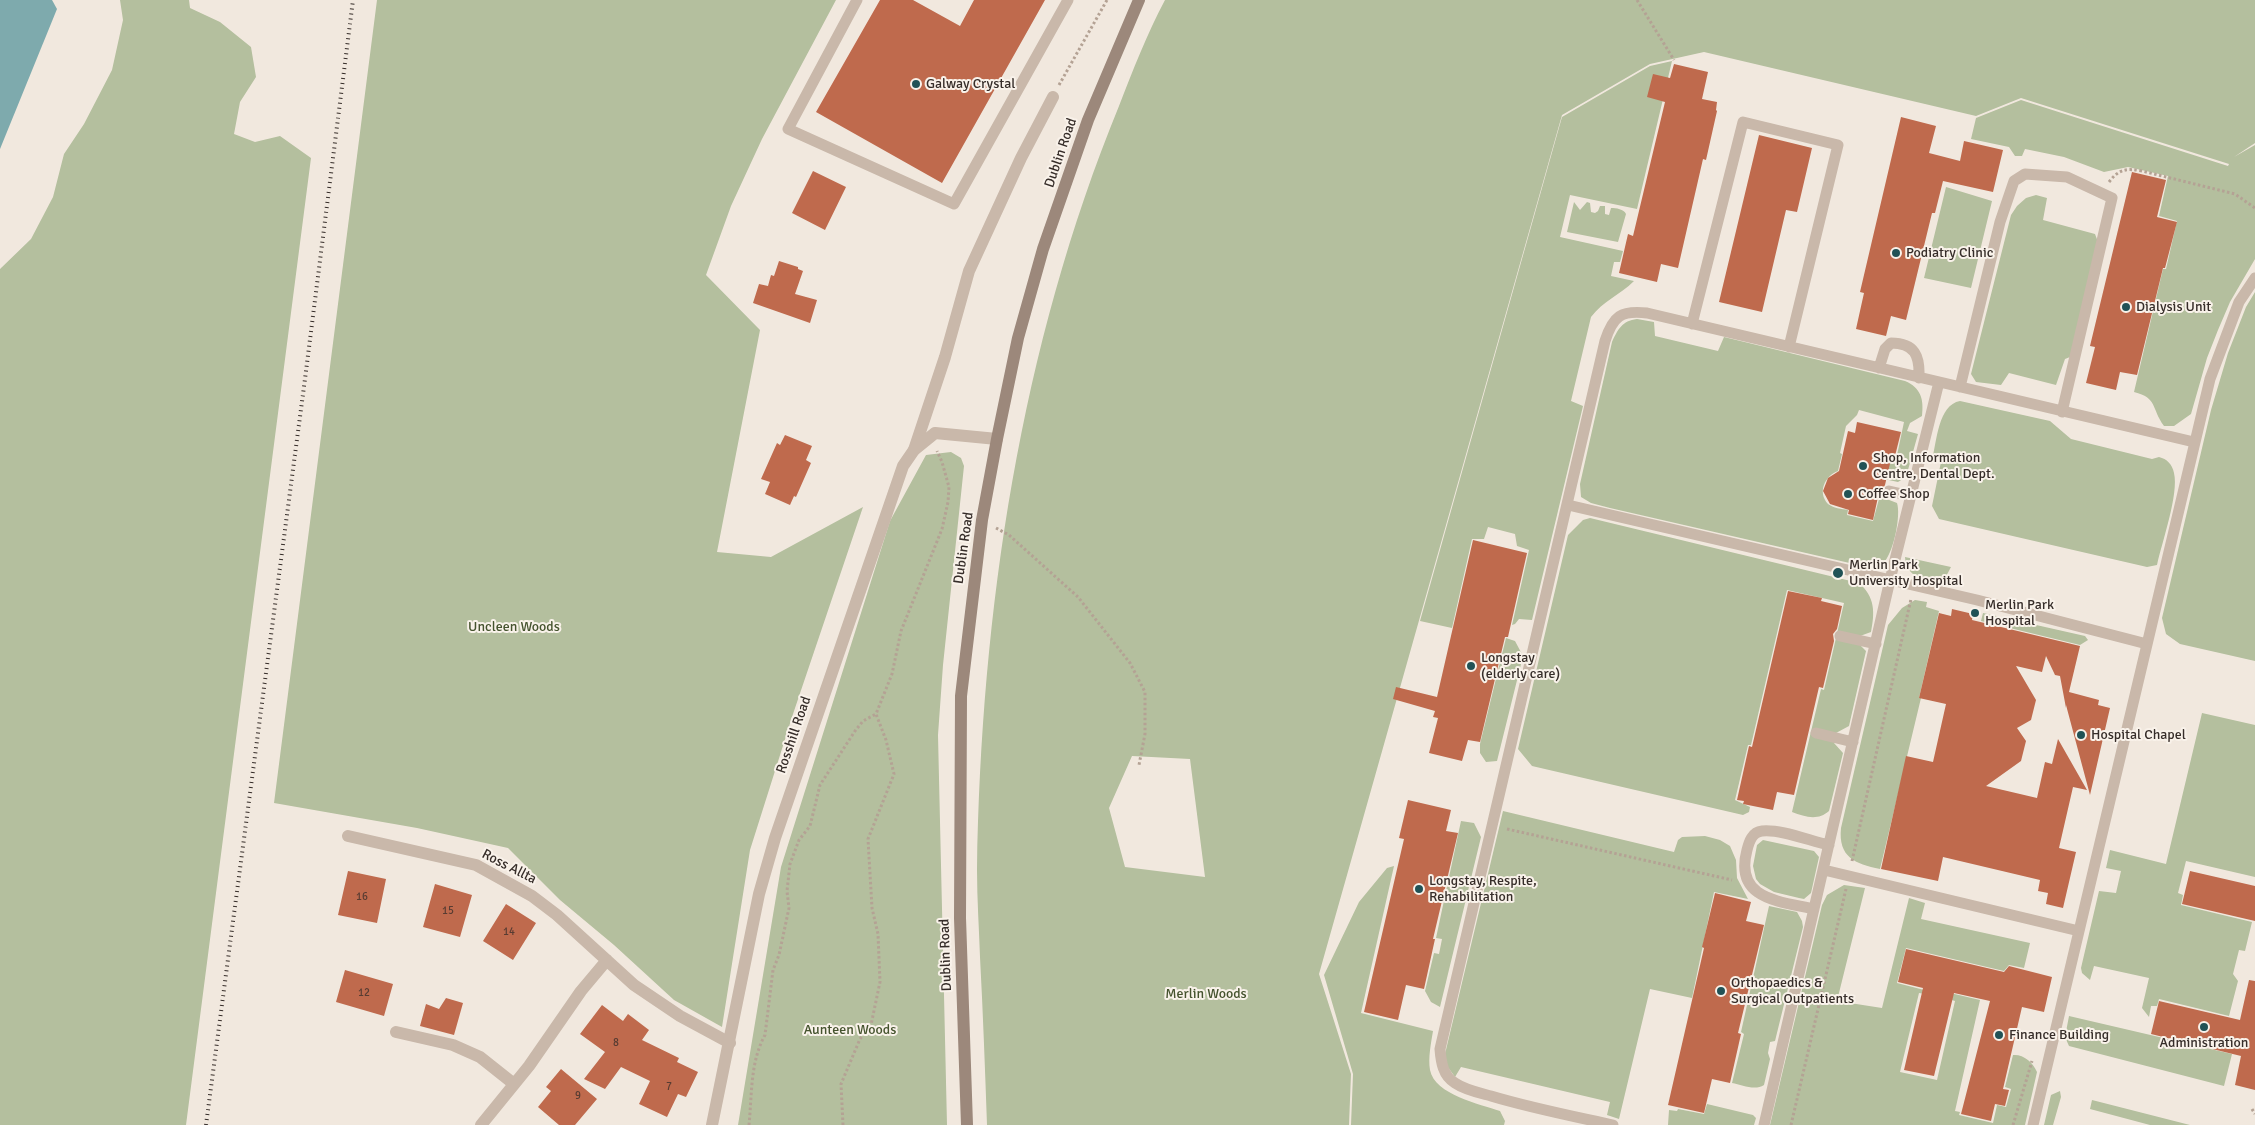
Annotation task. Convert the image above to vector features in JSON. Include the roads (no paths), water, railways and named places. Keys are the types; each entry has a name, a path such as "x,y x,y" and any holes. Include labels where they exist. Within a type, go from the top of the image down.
{"main road":[{"name":"Dublin Road","path":"967,1125 960,918 961,696 982,520 1018,338 1044,249 1088,120 1139,0"}],"street":[{"path":"914,450 945,357 970,271 1021,158 1053,97"},
{"name":"Rosshill Road","path":"712,1125 757,903 775,838 903,466 914,450 936,433 997,439"},
{"name":"Ross Allta","path":"348,836 476,866 532,896 557,915 634,986 680,1016 730,1043"},
{"path":"481,1125 514,1084 581,991 607,960"},
{"path":"396,1032 453,1045 480,1057 514,1084"}],"lane":[{"path":"857,0 788,129 954,204 1068,0"},
{"path":"1692,324 1743,122 1838,146 1789,347"},
{"path":"1960,387 2000,222 2014,181 2025,174 2067,177 2112,198 2062,412"},
{"path":"2033,1125 2210,379 2222,342 2240,302 2255,278"},
{"path":"1612,1125 1491,1096 1460,1086 1446,1075 1440,1049 1609,328 1617,317 1625,312 1635,312 1692,324 2194,442"},
{"path":"1879,368 1885,349 1891,342 1899,343 1910,347 1916,353 1919,364 1919,378"},
{"path":"1764,1125 1890,580 1940,382"},
{"path":"1889,491 1911,496"},
{"path":"1568,505 1890,580 2147,644"},
{"path":"1840,636 1876,644"},
{"path":"1816,733 1853,742"},
{"path":"1814,910 1776,901 1754,890 1747,883 1743,867 1746,851 1750,838 1760,831 1773,831 1829,845"},
{"path":"1824,870 1849,874 2078,931"}],"water":[{"path":"0,0 52,0 57,9 0,149"}],"railway":[{"path":"206,1125 305,379 353,0"}],"place":[{"name":"Galway Crystal","path":"916,84"},
{"name":"Podiatry Clinic","path":"1896,253"},
{"name":"Dialysis Unit","path":"2126,307"},
{"name":"Shop, Information Centre, Dental Dept.","path":"1863,466"},
{"name":"Coffee Shop","path":"1848,494"},
{"name":"Merlin Park University Hospital","path":"1838,573"},
{"name":"Merlin Park Hospital","path":"1975,613"},
{"name":"Longstay (elderly care)","path":"1471,666"},
{"name":"Hospital Chapel","path":"2081,735"},
{"name":"Longstay, Respite, Rehabilitation","path":"1419,889"},
{"name":"Orthopaedics & Surgical Outpatients","path":"1721,991"},
{"name":"Administration","path":"2204,1027"},
{"name":"Finance Building","path":"1999,1035"}],"park label":[{"name":"Uncleen Woods","path":"514,627"},
{"name":"Merlin Woods","path":"1206,994"},
{"name":"Aunteen Woods","path":"850,1030"}]}
